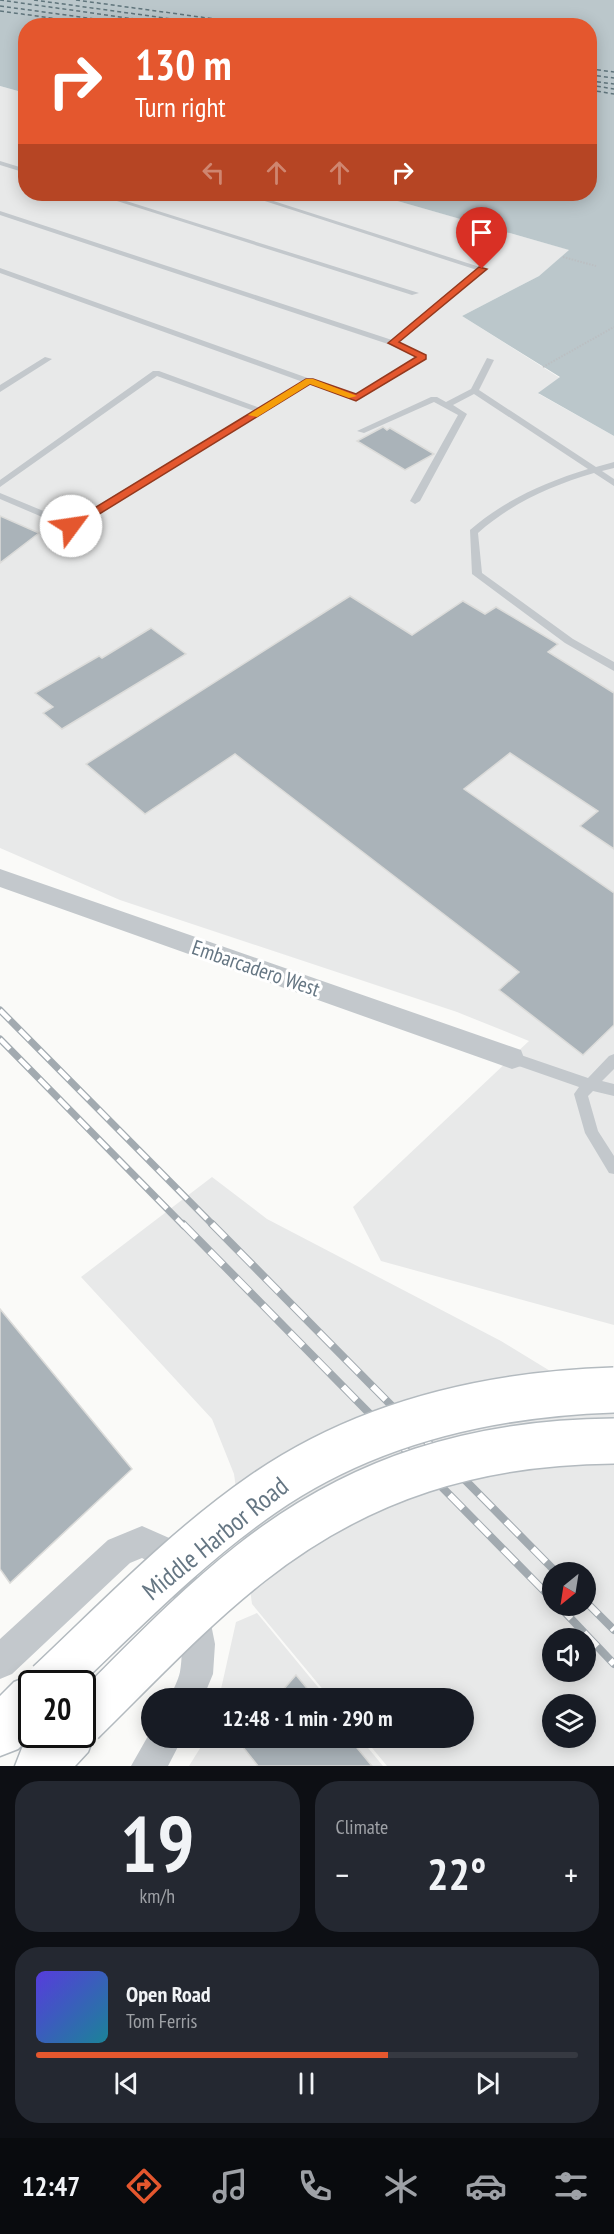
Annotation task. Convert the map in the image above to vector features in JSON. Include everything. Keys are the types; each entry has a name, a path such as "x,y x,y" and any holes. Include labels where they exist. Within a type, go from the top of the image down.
{"main road":[{"name":"Middle Harbor Road","path":"64,1670 173,1567 230,1519 298,1472 364,1440 439,1412 514,1396 614,1390"},
{"name":"Middle Harbor Road","path":"96,1708 195,1612 253,1562 320,1517 382,1484 447,1460 519,1446 614,1441"},
{"path":"0,1731 18,1714"},
{"path":"40,1766 57,1748"}],"street":[{"name":"Embarcadero West","path":"0,878 512,1058"},
{"path":"0,1662 119,1551 142,1542 165,1552 188,1590 199,1644 196,1674 190,1688"},
{"path":"148,1766 159,1748"}],"lane":[{"path":"0,163 18,169"},
{"path":"120,201 415,293"},
{"path":"268,201 482,269 393,343"},
{"path":"0,213 393,343 423,357 356,398 0,270"},
{"path":"0,389 48,359"},
{"path":"446,405 474,391 490,360"},
{"path":"0,484 156,373 261,411"},
{"path":"0,496 71,526 310,381"},
{"path":"474,391 614,483"},
{"path":"361,431 434,399 463,414 415,501"},
{"path":"614,465 547,484 496,511 473,532 477,574 569,641 614,667"},
{"path":"512,1058 588,1084 611,1086"},
{"path":"614,1060 588,1084 581,1094 592,1133 614,1168"}],"path":[{"path":"563,257 596,266"},
{"path":"543,367 614,327"}],"shaded area":[{"path":"0,0 614,0 614,436 538,393 560,377 462,316 539,276 569,250 398,201 597,201 597,18 18,18 18,91 0,86"},
{"path":"0,86 18,91 18,201 398,201 570,250 539,276 462,316 560,378 539,394 614,436 614,1325 381,1261 353,1207 529,1041 457,1012 120,900 0,848"},
{"path":"212,1177 267,1219 501,1341 614,1410 614,1766 387,1766 372,1748 474,1748 474,1688 322,1688 252,1604 234,1474 212,1419 81,1277"},
{"path":"257,1613 319,1688 221,1688 236,1622"},
{"path":"200,1748 368,1748 383,1766 189,1766"}],"building":[{"path":"383,427 387,430 390,428 434,454 405,470 357,441"},
{"path":"0,516 39,533 0,563"},
{"path":"350,596 412,635 463,601 485,614 496,607 558,644 548,652 614,693 614,849 580,826 598,811 510,753 464,789 614,893 614,1025 583,1055 499,990 519,972 235,754 145,814 86,764"},
{"path":"151,628 186,654 62,729 43,713 53,707 35,693 99,656 102,658"},
{"path":"0,1309 132,1469 10,1583 0,1569"},
{"path":"296,1675 307,1688 285,1688"},
{"path":"244,1748 357,1748 372,1766 258,1766"}],"ferry route":[{"path":"0,0 127,18"},
{"path":"34,0 165,18"},
{"path":"76,0 208,18"},
{"path":"0,6 88,18"},
{"path":"0,11 51,18"},
{"path":"597,70 614,72"},
{"path":"597,76 614,78"},
{"path":"597,82 614,84"},
{"path":"597,86 614,89"},
{"path":"597,91 614,94"}],"railway":[{"path":"0,1010 214,1226"},
{"path":"0,1039 184,1226"},
{"path":"183,1224 542,1589"},
{"path":"212,1224 546,1562"},
{"path":"596,1612 614,1630"},
{"path":"568,1616 614,1664"}],"slow traffic":[{"path":"253,415 310,381 352,396"}],"route":[{"path":"71,526 310,381 356,398 423,357 393,343 482,269"}]}
